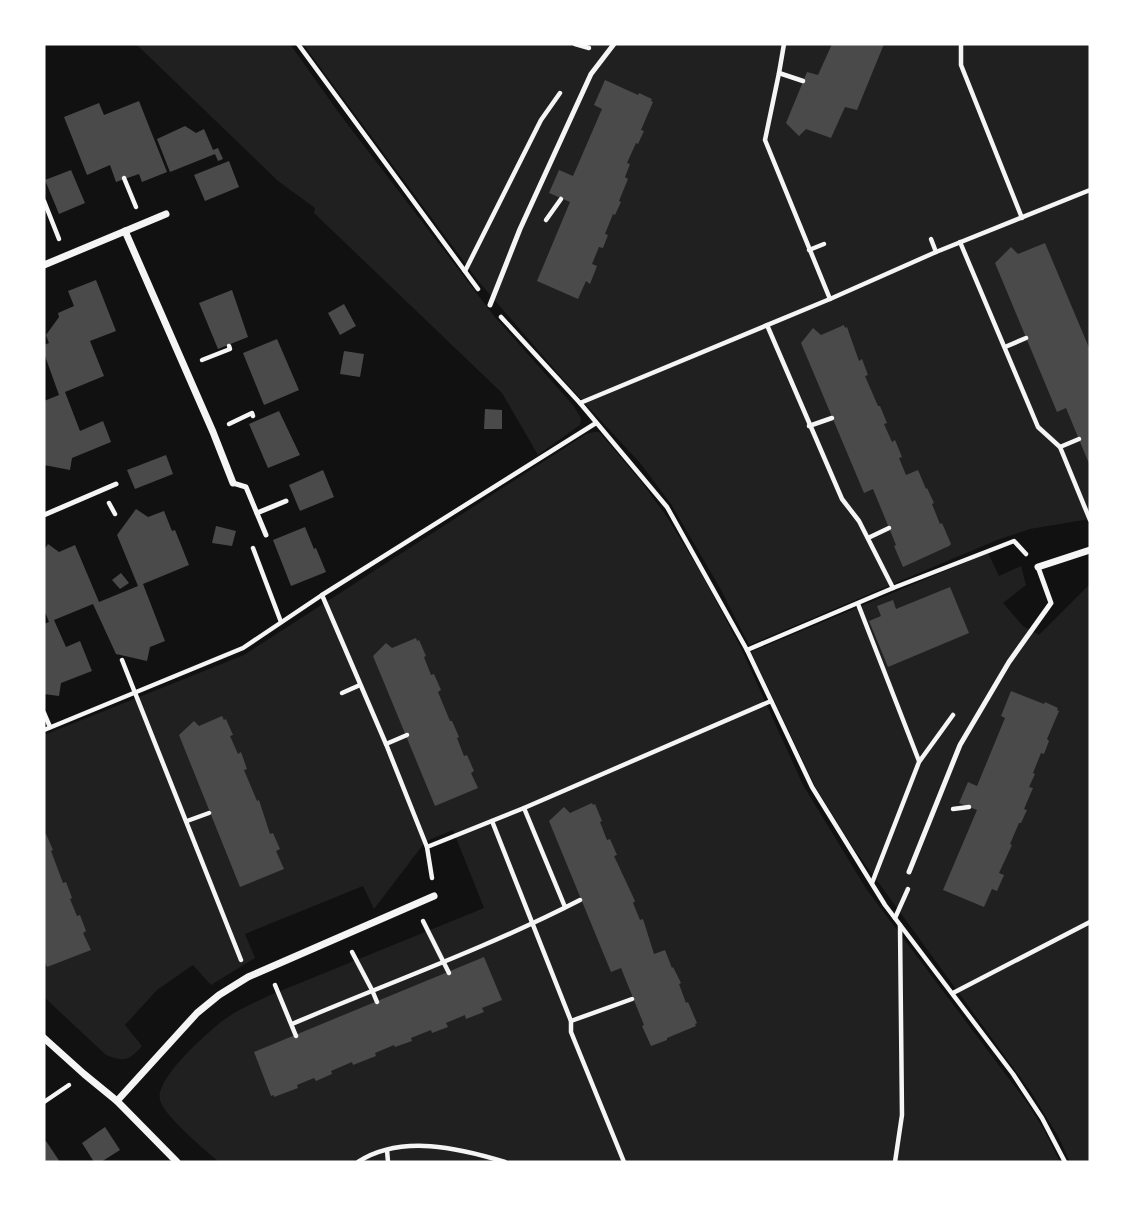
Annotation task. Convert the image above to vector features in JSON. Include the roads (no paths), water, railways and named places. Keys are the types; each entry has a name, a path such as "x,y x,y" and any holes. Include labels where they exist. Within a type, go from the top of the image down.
{"street":[{"path":"44,265 166,214"},
{"path":"125,231 233,483"},
{"path":"1038,567 1090,550"},
{"path":"117,1101 197,1013 219,995 248,977 435,896"},
{"path":"44,1038 117,1101 177,1162"}],"lane":[{"path":"490,305 520,229 591,74 614,44"},
{"path":"233,483 246,487 265,535"},
{"path":"44,515 116,484"},
{"path":"257,513 286,501"},
{"path":"909,872 960,745 1009,662 1051,603 1038,567"}]}
